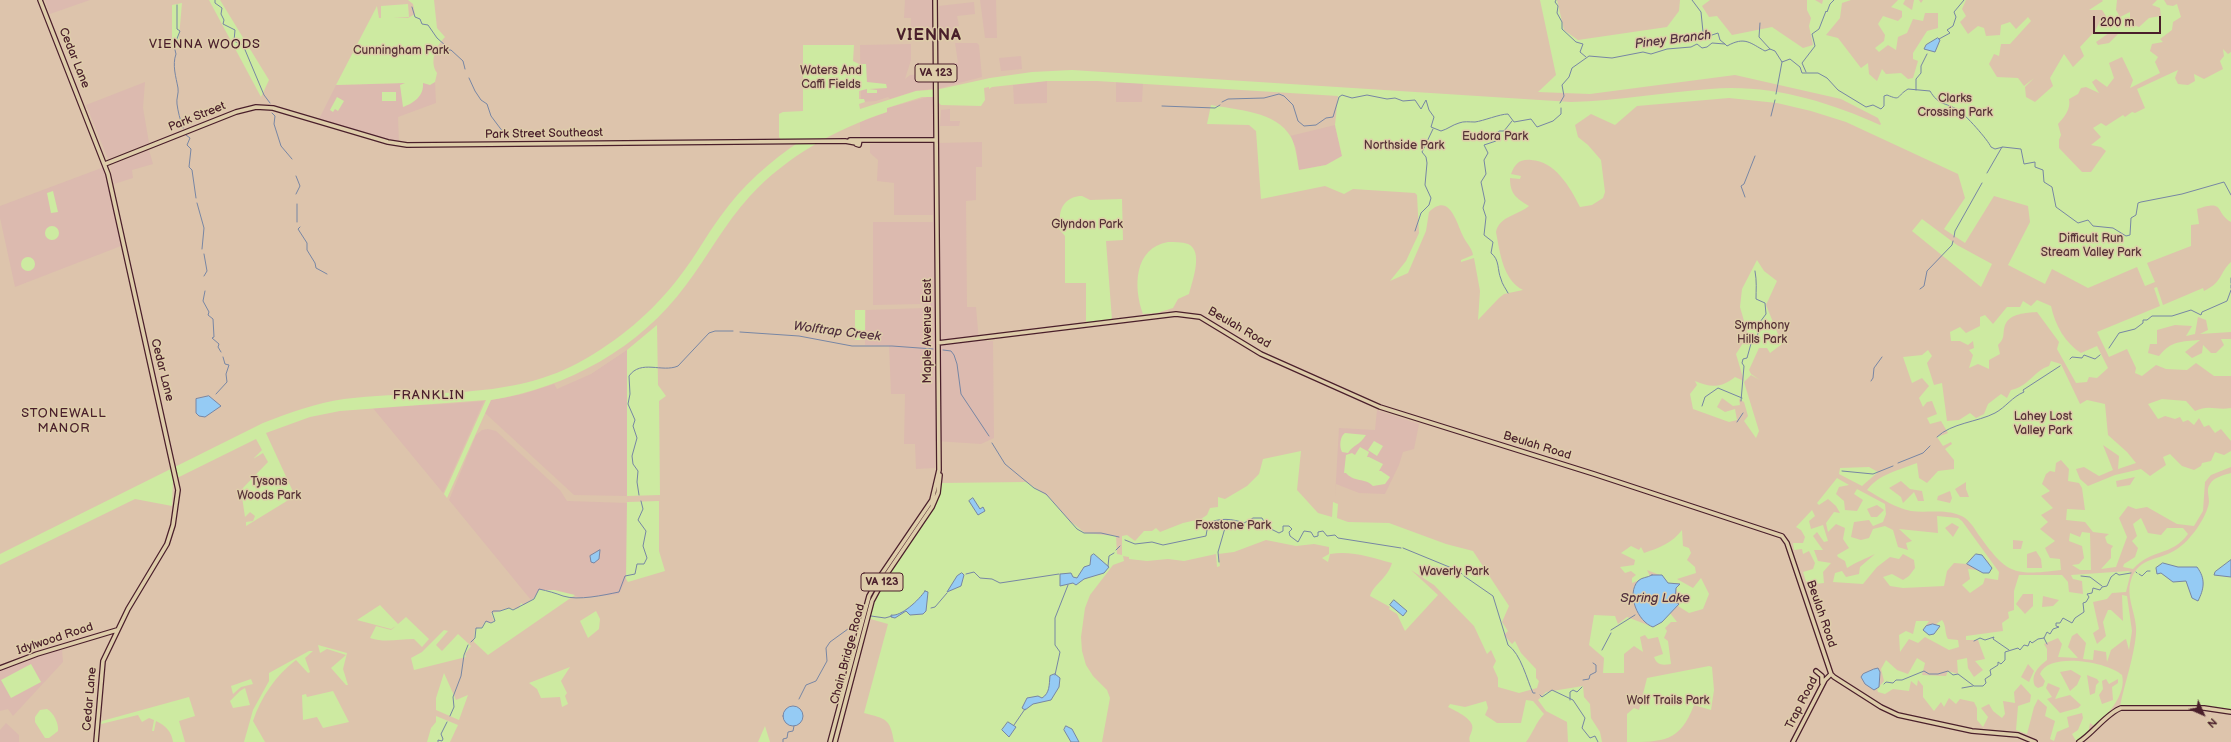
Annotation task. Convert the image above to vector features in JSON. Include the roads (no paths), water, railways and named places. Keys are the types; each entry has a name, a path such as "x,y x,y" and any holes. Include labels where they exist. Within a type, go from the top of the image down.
{"main road":[{"name":"Cedar Lane","path":"40,0 105,164 178,490 173,525 167,544 117,630 101,671 96,742"},
{"name":"Maple Avenue East","path":"868,601 879,578 932,500 939,470 935,0"},
{"name":"Park Street","path":"105,164 248,108"},
{"name":"Park Street Southeast","path":"248,108 273,108 388,142 407,145 936,140"},
{"name":"Beulah Road","path":"938,343 1187,314 1204,319 1261,354 1343,391 1396,412 1592,473 1782,536 1787,544 1831,674"},
{"name":"Chain Bridge Road","path":"835,742 872,601 884,578 932,507 940,485 939,470"},
{"name":"Chain Bridge Road","path":"830,742 868,601"},
{"name":"Idylwood Road","path":"0,668 37,654 117,630"},
{"path":"1816,671 1822,676 1822,684"},
{"name":"Trap Road","path":"1794,742 1822,684 1831,674"},
{"path":"1831,674 1866,698 1896,714 1968,730 2019,736 2035,742"},
{"path":"2078,742 2093,732 2112,712 2121,708 2204,708 2231,712"}],"water":[{"path":"1938,38 1940,40 1935,52 1924,49 1926,45"},
{"path":"209,396 221,406 205,417 199,416 196,413 196,399"},
{"path":"973,498 980,509 983,507 985,511 978,515 969,501"},
{"path":"600,550 599,559 594,563 591,562 590,556"},
{"path":"1094,554 1109,567 1104,573 1084,579 1076,585 1073,583 1060,586 1060,574 1071,573 1073,577 1077,578 1084,567 1090,565 1091,556"},
{"path":"1976,554 1982,555 1992,568 1989,573 1983,573 1967,564"},
{"path":"2231,560 2231,577 2214,575 2215,572"},
{"path":"2163,563 2178,567 2197,567 2203,580 2203,588 2198,601 2192,598 2186,581 2173,582 2161,573 2157,574 2156,568"},
{"path":"962,573 964,575 961,586 947,592 957,576"},
{"name":"Spring Lake","path":"1652,575 1662,575 1668,583 1680,584 1676,588 1675,602 1679,604 1662,622 1653,627 1643,620 1638,614 1635,607 1633,593 1638,581"},
{"path":"925,591 928,592 926,611 923,614 910,615 906,611 895,618 891,617 891,615 905,611 919,599"},
{"path":"1394,600 1407,611 1403,616 1390,605"},
{"path":"1933,624 1940,626 1934,634 1929,635 1923,630 1926,626"},
{"path":"1878,668 1880,672 1879,687 1874,690 1865,684 1861,677 1863,674"},
{"path":"1055,674 1060,678 1059,687 1051,700 1033,704 1025,710 1022,708 1027,698 1038,696 1042,698 1045,696 1049,688 1050,676"},
{"path":"793,706 800,709 803,716 800,723 793,726 786,723 783,716 786,709"},
{"path":"1008,722 1016,727 1009,737 1002,730"},
{"path":"1066,726 1072,729 1079,742 1071,742 1064,730"}],"waterway":[{"path":"215,0 215,3 222,8 221,14 224,20 223,24 235,30 234,41 243,45 264,95 270,103"},
{"path":"1556,0 1555,2 1558,6 1557,13 1562,22 1562,29 1576,42 1583,44 1580,52 1586,57"},
{"path":"1692,0 1701,12 1703,32 1709,36 1718,33 1720,40 1725,44"},
{"path":"1806,72 1802,63 1815,46 1812,34 1819,29 1826,11 1827,12 1830,4 1834,0"},
{"path":"1939,39 1950,33 1947,30 1953,26 1956,17 1954,12 1964,0"},
{"path":"177,5 177,29 180,31 174,46 176,54 174,67 178,90 177,104 183,128"},
{"path":"412,7 415,17 420,19 422,24 428,25 437,38 446,46 447,50 451,50 463,61 465,69"},
{"path":"1760,23 1759,37 1770,49"},
{"name":"Piney Branch","path":"1560,103 1564,96 1562,85 1569,77 1572,68 1589,56 1612,58 1643,52 1651,54 1667,49 1691,47 1697,44 1702,48 1707,47 1712,43 1725,44 1727,46 1738,41 1743,41 1751,43 1765,51 1770,49 1775,51 1782,62 1790,59 1800,67 1802,73 1818,73 1827,78 1838,90 1866,107 1873,105 1881,109 1884,106 1884,96 1887,95 1897,98 1908,89 1930,91 1936,99 1961,112 1981,133 1991,147 1995,149 2003,147 2021,149 2024,164 2035,162 2035,167 2043,170 2044,182 2052,187 2056,207 2078,223 2088,220 2093,226 2113,228 2126,236 2130,235 2131,218 2136,215 2138,203 2182,194 2224,182 2231,195"},
{"path":"1916,90 1916,79 1921,73 1921,66 1927,54"},
{"path":"1776,94 1782,62"},
{"path":"469,78 475,91 481,100 487,104 491,116 506,136"},
{"name":"Piney Branch","path":"1222,102 1228,99 1264,98 1279,94 1284,96 1293,105 1298,121 1304,126 1316,125 1326,118 1333,117 1339,97 1342,95 1352,98 1367,95 1387,99 1395,98 1403,101 1415,100 1421,109 1426,100 1429,110 1434,117 1431,127 1441,131 1461,122 1475,122 1508,114 1514,122 1531,119 1537,127 1553,121 1561,114 1561,108"},
{"path":"1771,116 1775,100"},
{"name":"Piney Branch","path":"1162,106 1215,108 1220,105"},
{"path":"272,113 275,116 274,124 281,146 292,159"},
{"path":"1508,293 1503,285 1496,259 1491,253 1493,242 1484,235 1486,217 1483,208 1485,201 1481,182 1486,174 1484,160 1488,153 1484,145 1496,141 1494,137 1499,131 1504,131 1512,121"},
{"path":"1415,231 1421,213 1429,205 1431,198 1425,185 1427,163 1426,157 1422,152 1433,129"},
{"path":"186,135 190,138 187,145 191,149 189,167 192,170 196,198"},
{"path":"1987,173 2002,147"},
{"path":"1745,197 1741,186 1744,184 1755,156"},
{"path":"296,176 300,186 296,194"},
{"path":"1954,237 1955,231 1982,183"},
{"path":"197,203 204,228 202,249"},
{"path":"297,204 297,222"},
{"path":"300,227 298,229 307,243 307,250 315,263 316,268 327,274"},
{"path":"1920,289 1924,286 1927,271 1952,245 1953,241"},
{"path":"204,254 207,271 204,276"},
{"path":"1741,401 1744,366 1742,363 1743,359 1747,358 1752,340 1756,339 1760,328 1760,322 1766,314 1765,303 1756,299 1755,271"},
{"path":"2231,278 2231,283"},
{"path":"2109,348 2119,333 2135,329 2143,323 2143,320 2147,320 2152,316 2172,316 2191,310 2201,315 2202,312 2227,301 2231,290"},
{"path":"205,291 203,301 209,312 208,315 213,319 214,337 212,338 219,344 218,347 221,352"},
{"name":"Wolftrap Creek","path":"639,495 637,482 638,471 633,464 632,456 637,438 633,426 635,420 628,404 630,394 629,376 639,368 672,368 678,366 709,333 715,331 733,331"},
{"name":"Wolftrap Creek","path":"740,332 799,336 852,346 892,346 933,349"},
{"name":"Wolftrap Creek","path":"943,350 951,351 954,355 957,364 961,394 989,436"},
{"path":"2070,359 2072,357 2082,358 2084,355 2095,359 2100,355"},
{"path":"216,394 227,382 226,374 229,365 225,364 223,357"},
{"path":"1871,381 1873,378 1874,368 1882,357"},
{"path":"1937,437 1943,432 1957,426 1995,413 2024,392 2023,390 2060,366"},
{"path":"1702,406 1705,397 1718,388 1742,398"},
{"path":"1737,422 1743,413"},
{"name":"Wolftrap Creek","path":"992,443 1005,464 1034,488 1046,494 1077,529 1084,533 1101,533 1119,537"},
{"path":"1898,463 1923,453 1930,446"},
{"path":"1842,471 1873,474 1893,466"},
{"name":"Wolftrap Creek","path":"471,642 475,638 476,628 482,628 486,621 491,623 495,621 493,611 500,611 509,608 513,610 534,599 539,589 576,598 619,592 625,576 635,574 637,564 644,564 647,558 643,546 646,531 638,520 643,509 641,501"},
{"name":"Wolftrap Creek","path":"1125,540 1135,544 1152,542 1163,545 1206,536 1208,524 1216,520 1236,520 1244,523 1253,518 1262,518 1267,527 1279,533 1283,531 1283,526 1289,526 1292,529 1289,532 1290,536 1298,542 1304,531 1311,532 1314,537 1318,536 1318,532 1323,531 1327,536 1335,535 1338,538 1401,548"},
{"path":"1219,562 1218,552 1227,521"},
{"path":"1116,550 1120,546"},
{"name":"Wolftrap Creek","path":"1403,548 1459,571 1462,574"},
{"path":"1108,566 1109,556 1114,553"},
{"path":"2139,574 2142,576 2147,571 2150,571"},
{"path":"966,574 974,572 980,578 992,579 1000,583 1059,574"},
{"path":"1884,684 1886,682 1893,683 1896,680 1902,680 1924,671 1929,674 1938,674 1948,671 1953,675 1958,674 1974,686 1983,686 1986,683 1985,679 1991,675 1990,670 1998,665 1998,662 2001,664 2005,660 2005,652 2018,648 2020,650 2024,645 2028,646 2030,641 2032,643 2038,639 2044,638 2047,632 2050,634 2053,629 2059,627 2056,626 2056,623 2060,623 2063,618 2072,623 2075,618 2084,612 2083,603 2086,602 2089,597 2087,594 2092,593 2093,588 2100,590 2102,587 2107,586 2111,577 2116,573 2119,575 2131,573"},
{"name":"Wolftrap Creek","path":"1464,576 1493,596 1508,645 1517,654 1533,693 1535,693"},
{"path":"2081,576 2090,577 2102,586"},
{"path":"1055,675 1060,652 1055,645 1055,618 1068,585"},
{"path":"931,608 935,607 947,593"},
{"path":"1611,630 1635,615"},
{"path":"871,616 885,618 892,616"},
{"path":"799,699 806,685 816,681 827,661 826,648 830,642 859,621"},
{"path":"1602,650 1611,633"},
{"path":"1974,641 1980,638 1985,640 1994,637 1993,639 2009,650"},
{"path":"2044,638 2047,644"},
{"name":"Wolftrap Creek","path":"450,716 454,707 453,697 461,676 464,655 468,645"},
{"path":"1583,680 1589,679 1590,675 1596,672 1596,665 1593,663"},
{"path":"1962,688 1973,686"},
{"path":"1570,700 1570,692 1573,690 1577,692 1582,687"},
{"name":"Wolftrap Creek","path":"1540,695 1542,697 1552,690 1573,700 1585,718 1582,728 1590,738 1595,736 1598,742"},
{"path":"1014,725 1025,709"},
{"name":"Wolftrap Creek","path":"438,742 438,740 442,741 443,739 441,734 447,722"},
{"path":"783,742 783,739 787,738 788,732 793,731 794,726"}],"district":[{"name":"VIENNA","path":"929,36"},
{"name":"VIENNA WOODS","path":"205,45"},
{"name":"FRANKLIN","path":"429,396"},
{"name":"STONEWALL MANOR","path":"64,422"}],"park label":[{"name":"Cunningham Park","path":"401,51"},
{"name":"Waters And Caffi Fields","path":"831,78"},
{"name":"Clarks Crossing Park","path":"1955,106"},
{"name":"Eudora Park","path":"1495,137"},
{"name":"Northside Park","path":"1404,146"},
{"name":"Glyndon Park","path":"1087,225"},
{"name":"Difficult Run Stream Valley Park","path":"2091,246"},
{"name":"Symphony Hills Park","path":"1762,333"},
{"name":"Lahey Lost Valley Park","path":"2043,424"},
{"name":"Tysons Woods Park","path":"269,489"},
{"name":"Foxstone Park","path":"1233,526"},
{"name":"Waverly Park","path":"1454,572"},
{"name":"Wolf Trails Park","path":"1668,701"}]}
